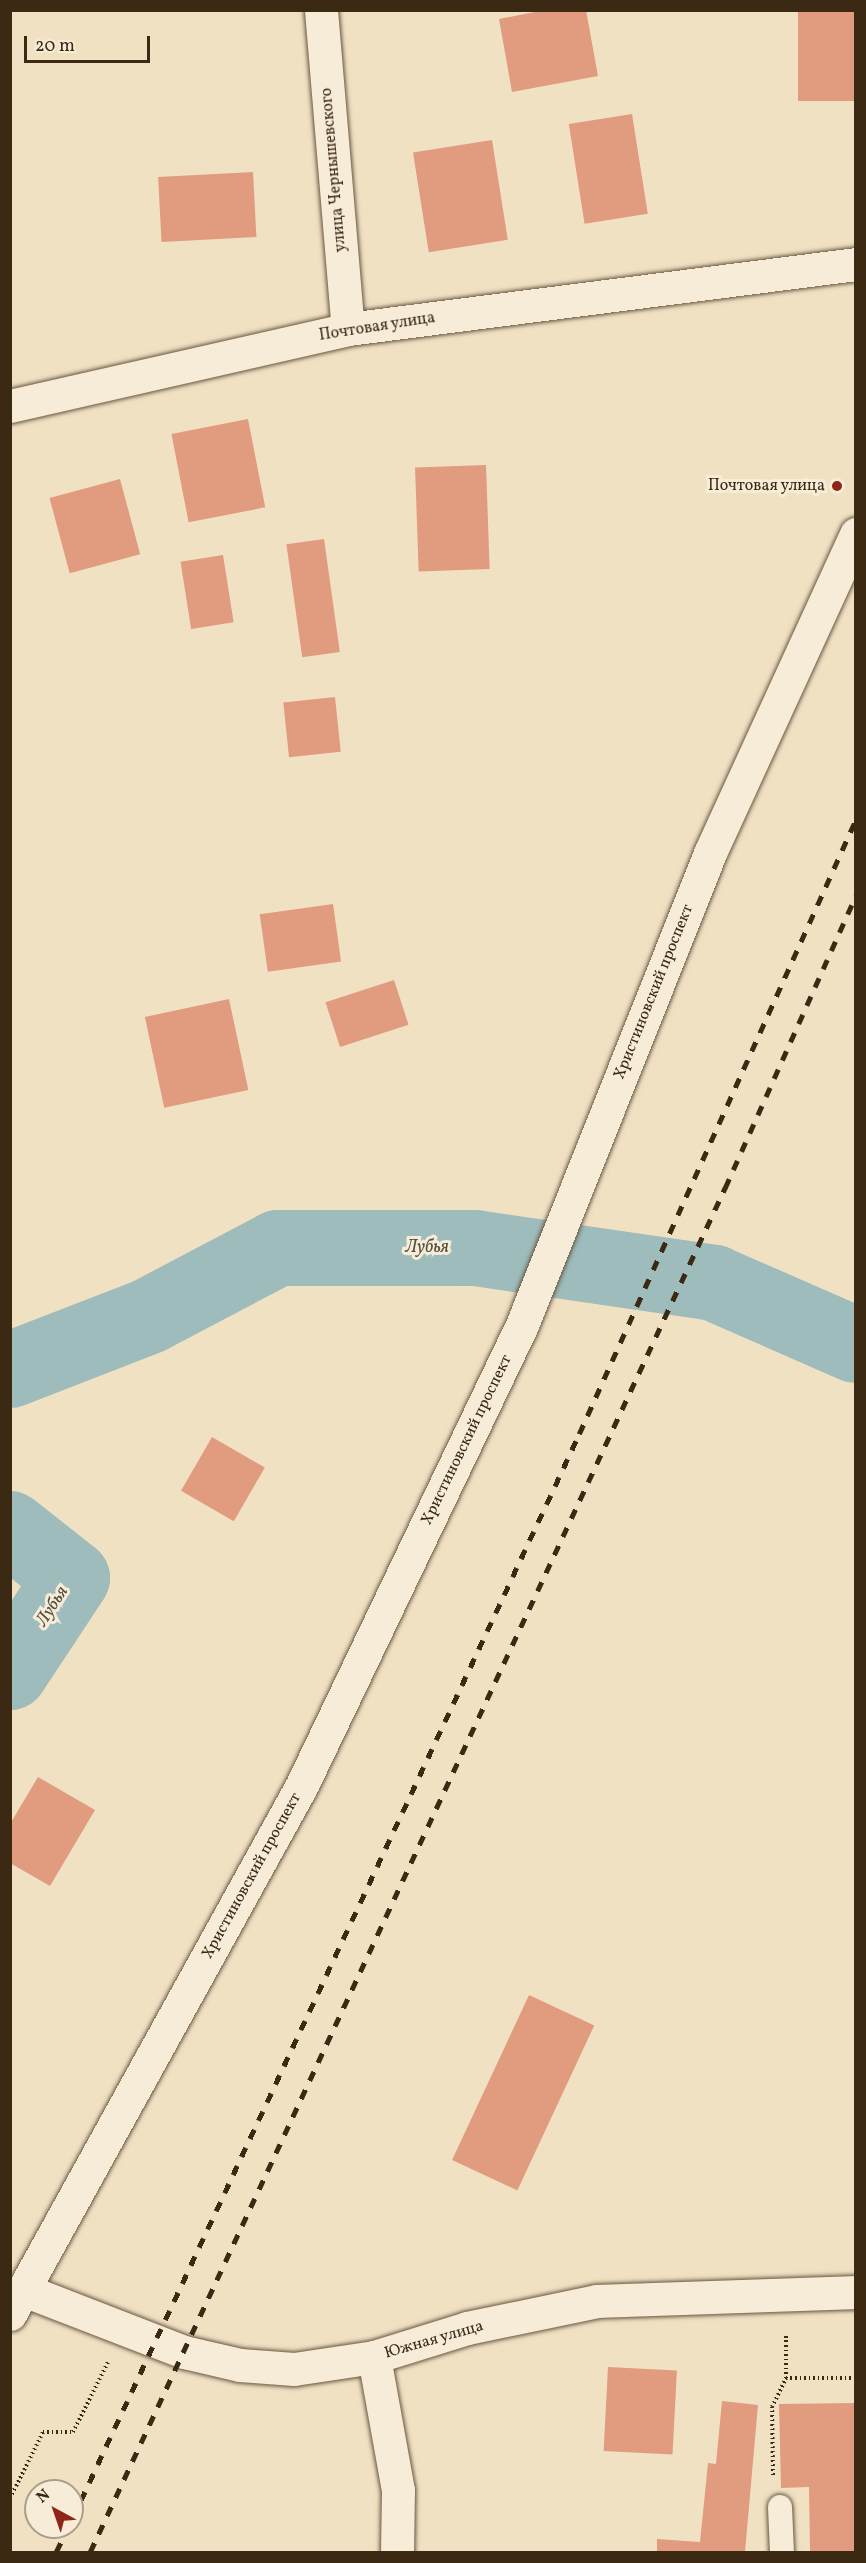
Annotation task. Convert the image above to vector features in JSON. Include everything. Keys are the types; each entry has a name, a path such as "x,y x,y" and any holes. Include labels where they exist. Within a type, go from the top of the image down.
{"street":[{"name":"улица Чернышевского","path":"321,10 348,329"},
{"name":"Почтовая улица","path":"10,406 348,329 855,264"},
{"name":"Христиновский проспект","path":"17,2302 302,1785 522,1325 710,853 855,534"},
{"name":"Южная улица","path":"17,2302 240,2365 294,2369 374,2357 467,2328 597,2301 855,2292"},
{"path":"374,2357 398,2490 397,2553"}],"lane":[{"path":"780,2507 782,2553"}],"path":[{"path":"780,2507 773,2492 772,2407 786,2378 786,2320"},
{"path":"10,2498 43,2432 73,2432 110,2359"},
{"path":"786,2378 855,2378"}],"building":[{"path":"545,10 586,10 598,76 512,92 499,19"},
{"path":"798,10 856,10 856,101 798,101"},
{"path":"632,114 648,214 585,224 569,124"},
{"path":"492,140 508,240 429,252 413,153"},
{"path":"253,172 256,237 162,242 158,177"},
{"path":"248,419 265,507 189,522 171,434"},
{"path":"486,465 490,569 419,571 415,467"},
{"path":"120,479 140,554 70,573 49,498"},
{"path":"324,539 340,652 302,657 286,544"},
{"path":"223,555 234,622 191,629 181,562"},
{"path":"335,697 341,752 289,757 283,702"},
{"path":"333,904 341,961 268,972 260,914"},
{"path":"394,980 409,1025 340,1047 326,1002"},
{"path":"229,999 248,1090 164,1108 145,1017"},
{"path":"212,1437 265,1468 234,1521 181,1491"},
{"path":"38,1777 95,1810 50,1886 10,1863 10,1824"},
{"path":"529,1995 594,2025 517,2190 452,2160"},
{"path":"608,2367 677,2371 673,2454 604,2451"},
{"path":"722,2401 758,2405 745,2552 657,2552 657,2539 700,2542 708,2463 716,2464"},
{"path":"856,2403 856,2552 810,2552 809,2487 781,2488 779,2404"}],"waterway":[{"name":"Лубья","path":"10,1370 149,1316 278,1248 475,1248 714,1283 856,1345"},
{"name":"Лубья","path":"10,1529 72,1578 10,1672"}],"railway":[{"path":"84,2493 579,1434 856,819"},
{"path":"90,2552 725,1188 856,895"},
{"path":"56,2552 62,2539"}],"place":[{"name":"Почтовая улица","path":"837,486"}]}
